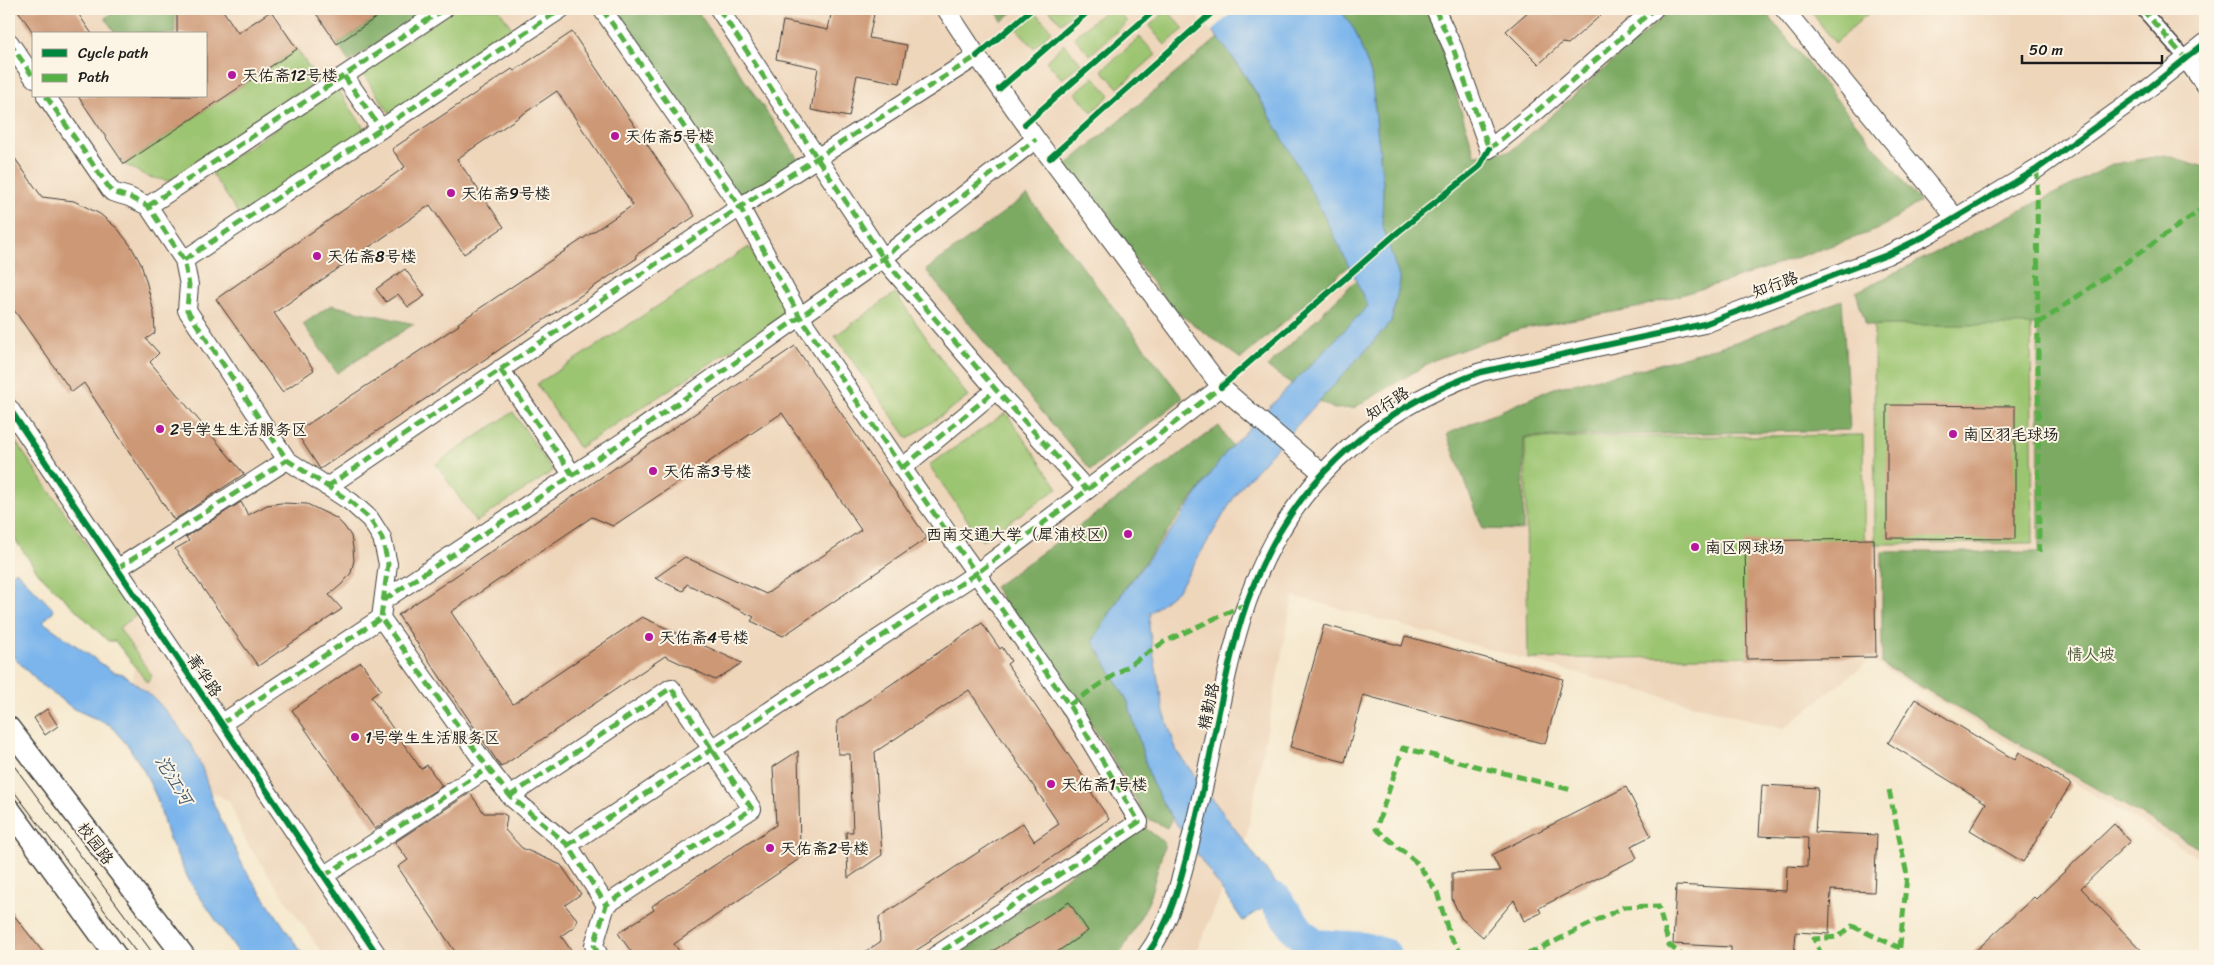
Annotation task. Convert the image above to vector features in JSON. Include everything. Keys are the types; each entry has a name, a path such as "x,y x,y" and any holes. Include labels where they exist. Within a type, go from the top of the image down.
{"street":[{"path":"148,206 444,9"},
{"path":"184,260 561,9"},
{"path":"602,9 740,207 800,317 902,468 1069,705 1139,822 935,956"},
{"path":"718,9 883,258 996,390 1087,490"},
{"path":"946,9 1036,139 1221,387 1322,473"},
{"path":"1435,9 1452,48 1489,149 1538,110 1654,9"},
{"path":"1784,9 1955,218"},
{"path":"2142,9 2205,85"},
{"path":"9,42 32,75"},
{"name":"知行路","path":"1322,473 1347,448 1378,424 1452,383 1503,366 1704,324 1886,255 1955,218 2037,168 2186,60 2205,43"},
{"path":"326,487 740,207 977,56"},
{"path":"344,76 381,129"},
{"path":"47,98 112,192 129,197 148,206 184,260 188,285 187,310 287,460 351,502 370,519 382,538 388,564 382,618 488,768 510,796 568,845 606,905"},
{"path":"384,600 626,439 800,317 883,258 1036,139"},
{"path":"500,369 572,474"},
{"path":"568,845 977,573 1221,387"},
{"path":"902,468 996,390"},
{"name":"菁华路","path":"9,408 378,956"},
{"path":"117,569 287,460"},
{"name":"精勤路","path":"1146,956 1166,922 1185,860 1206,780 1230,665 1249,597 1274,543 1311,485 1322,473"},
{"path":"221,724 382,618"},
{"path":"510,796 671,688 752,809 606,905 594,945 599,956"},
{"name":"校园路","path":"9,728 184,956"},
{"path":"324,876 488,768"},
{"path":"9,809 116,956"}],"shaded area":[{"name":"西南交通大学（犀浦校区）","path":"9,9 2205,9 2205,862 1870,660 1783,729 1293,596 1247,834 1194,956 324,956 245,840 229,801 209,790 192,746 173,719 133,681 134,665 9,471"}],"green space":[{"path":"118,9 175,9 175,32 115,32 105,18"},
{"path":"389,9 428,9 349,62 337,44"},
{"path":"455,9 499,9 515,33 391,115 361,71"},
{"path":"607,9 696,9 800,161 740,202"},
{"path":"995,9 1016,9 1002,21"},
{"path":"1048,9 1078,9 1061,23"},
{"path":"1107,9 1116,9 1127,22 1090,55 1074,37"},
{"path":"1340,9 1419,9 1431,15 1475,155 1511,151 1672,9 1763,9 1920,202 1877,230 1731,280 1636,308 1520,329 1434,360 1354,408 1334,409 1319,401 1391,322 1400,281 1382,224 1383,184 1371,74 1355,31"},
{"path":"1809,9 1873,9 1835,43"},
{"path":"1167,10 1184,29 1165,45 1149,26"},
{"path":"1036,13 1052,31 1034,48 1017,29"},
{"path":"1140,37 1156,55 1118,88 1102,70"},
{"path":"1219,37 1289,149 1349,266 1241,359 1171,308 1065,166"},
{"path":"1064,44 1081,63 1062,79 1046,61"},
{"path":"297,49 318,81 169,181 148,177 124,164"},
{"path":"1094,77 1110,95 1092,112 1075,93"},
{"path":"337,88 366,131 240,216 211,172"},
{"name":"情人坡","path":"2165,155 2205,167 2205,852 1882,664 1882,552 2039,552 2038,325 1866,325 1856,292 2114,164"},
{"path":"1027,195 1183,398 1091,470 995,356 926,270"},
{"path":"749,247 791,311 579,448 537,384"},
{"path":"1356,280 1368,306 1292,384 1267,367"},
{"path":"895,293 968,397 908,439 835,336"},
{"path":"1842,300 1850,430 1524,437 1523,530 1483,529 1447,434 1554,388 1645,368 1736,342"},
{"path":"331,305 414,324 337,373 303,324"},
{"name":"南区羽毛球场","path":"2031,324 2033,543 1875,544 1874,325"},
{"path":"513,412 553,471 476,522 436,464"},
{"path":"1006,413 1058,488 982,541 929,465"},
{"path":"1219,426 1232,446 1125,588 1093,641 1128,702 1151,781 1172,818 1167,828 1145,817 1125,778 1093,727 994,587"},
{"path":"9,432 136,616 119,628 152,676 147,682 115,641 108,641 39,574 9,531"},
{"name":"南区网球场","path":"1863,435 1866,655 1528,659 1525,438"},
{"path":"1140,824 1165,843 1148,903 1122,951 1116,956 957,956"}],"water":[{"path":"1193,9 1340,9 1355,31 1371,74 1383,184 1382,224 1400,281 1391,322 1239,489 1179,589 1150,613 1149,628 1163,709 1177,752 1284,894 1243,921 1165,807 1151,781 1128,702 1093,641 1125,589 1179,520 1226,452 1368,306 1319,205 1266,109 1221,41"},
{"name":"沱江河","path":"16,571 54,610 43,622 113,672 123,674 155,699 173,719 192,746 202,768 214,805 244,868 304,956 241,956 191,884 167,834 157,798 143,769 129,747 110,725 74,709 40,684 9,652 9,574"}],"pier":[{"path":"1191,9 1236,9 1211,32"}],"building":[{"path":"17,9 75,9 91,32 33,32"},
{"name":"天佑斋12号楼","path":"177,9 222,9 238,33 271,11 297,49 124,164 79,98 208,98 208,32 177,32"},
{"path":"313,9 389,9 337,44"},
{"path":"832,9 875,9 869,38 907,45 900,83 857,75 849,117 811,110 818,68 776,59 783,21 828,30"},
{"path":"1531,9 1608,9 1568,44 1562,43 1539,64 1506,31"},
{"path":"572,32 695,216 636,255 637,258 320,469 296,432 459,325 458,323 633,205 557,91 457,159 504,227 464,254 430,205 274,313 314,370 282,392 216,299 405,167 392,149 512,69 514,71"},
{"path":"9,150 42,197 74,201 100,214 118,229 131,246 141,264 154,313 155,333 146,339 159,353 150,362 244,474 174,520 84,383 72,392 9,303"},
{"path":"405,269 425,296 408,307 398,294 386,302 376,289"},
{"path":"795,346 927,538 783,636 751,621 754,617 687,584 683,591 655,578 685,557 766,594 861,530 782,413 613,526 592,517 451,612 513,704 642,617 742,663 715,680 665,656 501,767 398,615"},
{"path":"1887,405 2015,406 2015,539 1887,538"},
{"path":"241,502 248,515 267,505 281,503 307,504 336,518 351,536 353,548 354,560 351,573 329,595 342,609 258,666 175,549 189,541 186,537"},
{"path":"1874,539 1876,657 1747,659 1745,541"},
{"name":"天佑斋1号楼","path":"982,623 1000,649 1002,647 1011,661 1007,664 1093,791 1091,792 1109,819 907,956 859,956 880,942 879,917 1023,823 1034,841 1059,824 969,690 875,752 882,855 848,878 846,832 853,832 850,754 838,754 837,721"},
{"path":"1324,625 1402,646 1405,636 1563,679 1545,744 1363,695 1345,762 1290,747"},
{"name":"1号学生生活服务区","path":"361,662 381,690 371,697 421,769 427,765 442,786 375,829 292,710"},
{"path":"1915,699 2015,760 2019,752 2071,784 2023,862 1970,830 1986,803 1888,743"},
{"path":"47,709 58,726 45,735 34,718"},
{"name":"天佑斋2号楼","path":"798,751 800,849 805,855 674,944 683,956 634,956 618,933 654,910 652,906 776,825 773,767"},
{"path":"1762,785 1818,788 1815,832 1877,835 1874,892 1831,890 1829,934 1796,932 1794,956 1731,956 1731,947 1673,944 1676,885 1786,891 1787,866 1807,867 1808,838 1759,836"},
{"path":"1626,787 1651,836 1631,846 1637,858 1539,908 1541,913 1524,921 1514,900 1483,937 1461,918 1452,899 1452,873 1500,871 1492,855"},
{"path":"470,793 484,813 502,813 507,816 505,830 522,848 561,865 581,894 565,905 577,919 575,926 561,936 575,956 458,956 398,867 408,860 395,842"},
{"path":"2114,824 2130,841 2081,888 2147,956 1970,956 2034,897 2036,899"},
{"path":"1069,902 1088,931 1051,956 985,956"},
{"path":"9,909 46,956 9,956"}],"waterway":[{"path":"1276,900 1298,931 1313,946 1363,949 1384,955"}],"tram line":[{"path":"9,759 155,956"},
{"path":"9,785 139,956"}],"marked path":[{"path":"148,206 444,9"},
{"path":"184,260 561,9"},
{"path":"602,9 740,207 800,317 902,468 1069,705 1139,822 935,956"},
{"path":"719,9 883,258 996,390 1087,490"},
{"path":"1435,9 1453,48 1489,149 1538,110 1654,9"},
{"path":"2142,9 2186,59"},
{"path":"9,42 32,75"},
{"path":"327,487 740,207 977,56"},
{"path":"344,76 381,129"},
{"path":"47,98 112,192 129,197 148,206 184,260 189,285 187,310 287,460 351,502 370,519 382,538 388,564 381,618 510,796 568,845 606,905 594,945 599,956"},
{"path":"384,600 627,439 883,258 1036,139"},
{"path":"2037,169 2039,552"},
{"path":"2038,324 2205,207"},
{"path":"500,369 572,474"},
{"path":"568,845 977,573 1221,387"},
{"path":"902,468 996,390"},
{"path":"117,569 287,460"},
{"path":"1069,705 1164,642 1246,604"},
{"path":"221,724 381,618"},
{"path":"510,796 671,688 752,809 606,905"},
{"path":"1463,956 1450,937 1437,892 1417,863 1376,829 1403,748 1572,790"},
{"path":"324,876 488,768"},
{"path":"1889,790 1907,875 1899,956"},
{"path":"1513,956 1531,953 1624,907 1658,906 1669,945 1683,956"},
{"path":"1822,956 1814,939 1838,937 1852,926 1900,948"}],"cycle path":[{"path":"977,56 1032,9"},
{"path":"999,89 1091,9"},
{"path":"1025,124 1156,9"},
{"path":"1050,158 1216,9"},
{"path":"1146,956 1164,925 1177,890 1202,792 1231,655 1247,602 1264,561 1285,523 1309,490 1337,459 1368,432 1402,409 1440,389 1481,372 1704,324 1887,255 1927,235 2037,169 2144,92 2205,43"},
{"path":"1221,387 1398,232 1479,167 1489,149"},
{"path":"9,408 378,956"}],"place":[{"name":"天佑斋12号楼","path":"232,75"},
{"name":"天佑斋5号楼","path":"615,136"},
{"name":"天佑斋9号楼","path":"451,193"},
{"name":"天佑斋8号楼","path":"317,256"},
{"name":"2号学生生活服务区","path":"160,429"},
{"name":"南区羽毛球场","path":"1953,434"},
{"name":"天佑斋3号楼","path":"653,471"},
{"name":"西南交通大学（犀浦校区）","path":"1128,534"},
{"name":"南区网球场","path":"1695,547"},
{"name":"天佑斋4号楼","path":"649,637"},
{"name":"1号学生生活服务区","path":"355,737"},
{"name":"天佑斋1号楼","path":"1051,784"},
{"name":"天佑斋2号楼","path":"770,848"}]}
